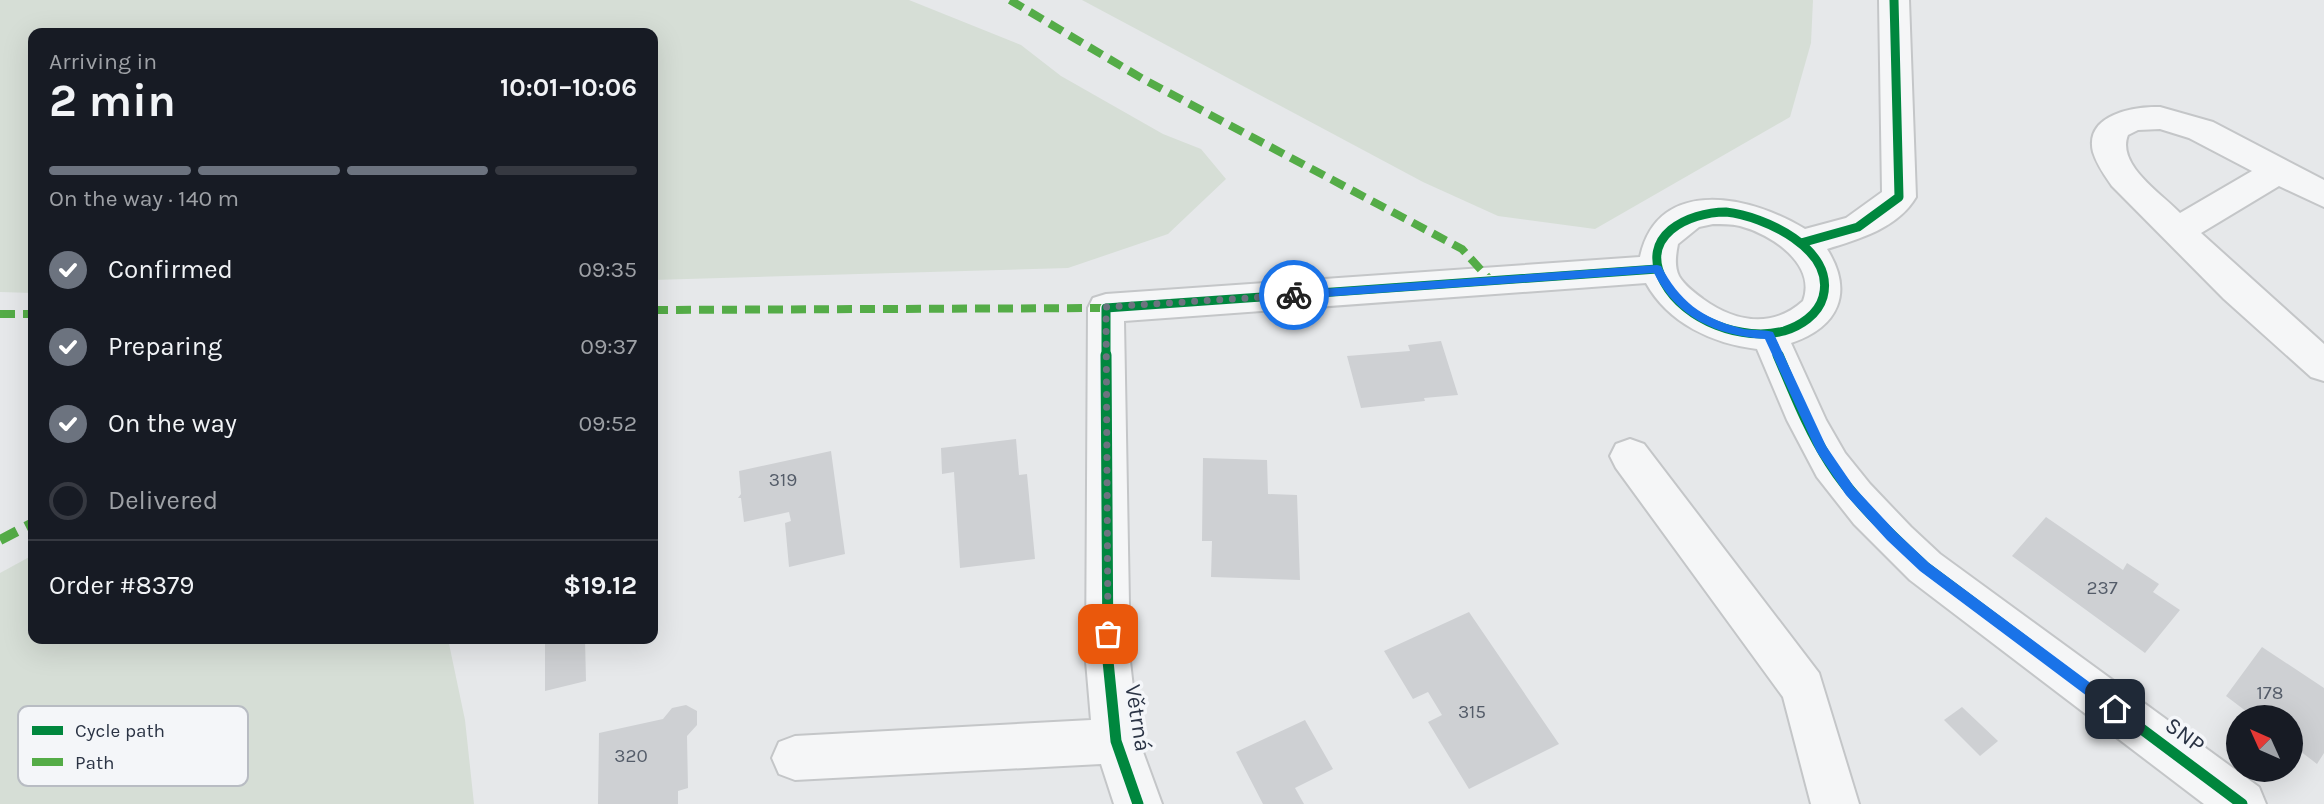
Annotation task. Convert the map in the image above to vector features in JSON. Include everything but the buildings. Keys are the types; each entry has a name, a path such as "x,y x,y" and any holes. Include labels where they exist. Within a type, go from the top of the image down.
{"street":[{"path":"1801,243 1858,227 1899,198 1894,0"},
{"path":"2324,195 2180,122 2156,118 2135,119 2118,124 2109,135 2107,148 2111,162 2124,178 2238,289 2324,366"},
{"path":"2178,230 2279,172"},
{"path":"1737,213 1766,221 1801,243 1818,263 1825,288 1819,309 1802,325 1769,335 1742,333 1700,318 1668,291 1657,269 1659,242 1671,226 1697,214 1737,213"},
{"name":"Větrná","path":"1138,804 1116,741 1108,661 1106,307 1657,269"},
{"name":"SNP","path":"1769,335 1822,449 1850,491 1892,536 1925,567 2242,804"},
{"path":"1630,456 1802,688 1835,804"},
{"name":"Větrná","path":"795,758 1116,741"}],"shaded area":[{"path":"0,0 909,0 1021,45 1061,76 1163,134 1201,149 1226,179 1168,234 1068,268 658,280 658,28 28,28 28,293 0,292"},
{"path":"1082,0 1813,0 1811,43 1790,117 1595,229 1498,216 1423,182"},
{"path":"28,558 28,644 449,644 465,720 474,804 0,804 0,573"}],"marked path":[{"path":"1010,0 1143,79 1462,249 1492,282"},
{"path":"658,310 1106,308"},
{"path":"0,314 28,314"},
{"path":"0,540 28,526"}],"cycle path":[{"path":"1801,243 1818,264 1824,282 1823,298 1816,311 1805,321 1791,329 1775,333 1741,333 1706,320 1672,294 1659,269 1658,257 1667,233 1676,224 1699,214 1726,212 1748,215 1772,225 1801,243 1858,227 1899,197 1894,0"},
{"path":"1138,804 1116,741 1108,661 1106,308 1657,269"},
{"path":"1769,335 1807,420 1831,465 1855,496 1896,540 1925,567 2242,804"}],"way so far":[{"path":"1108,634 1106,307 1294,295"}],"route":[{"path":"1294,295 1657,269 1668,291 1700,318 1742,333 1769,335 1822,449 1850,491 1925,567 2115,709"}]}
